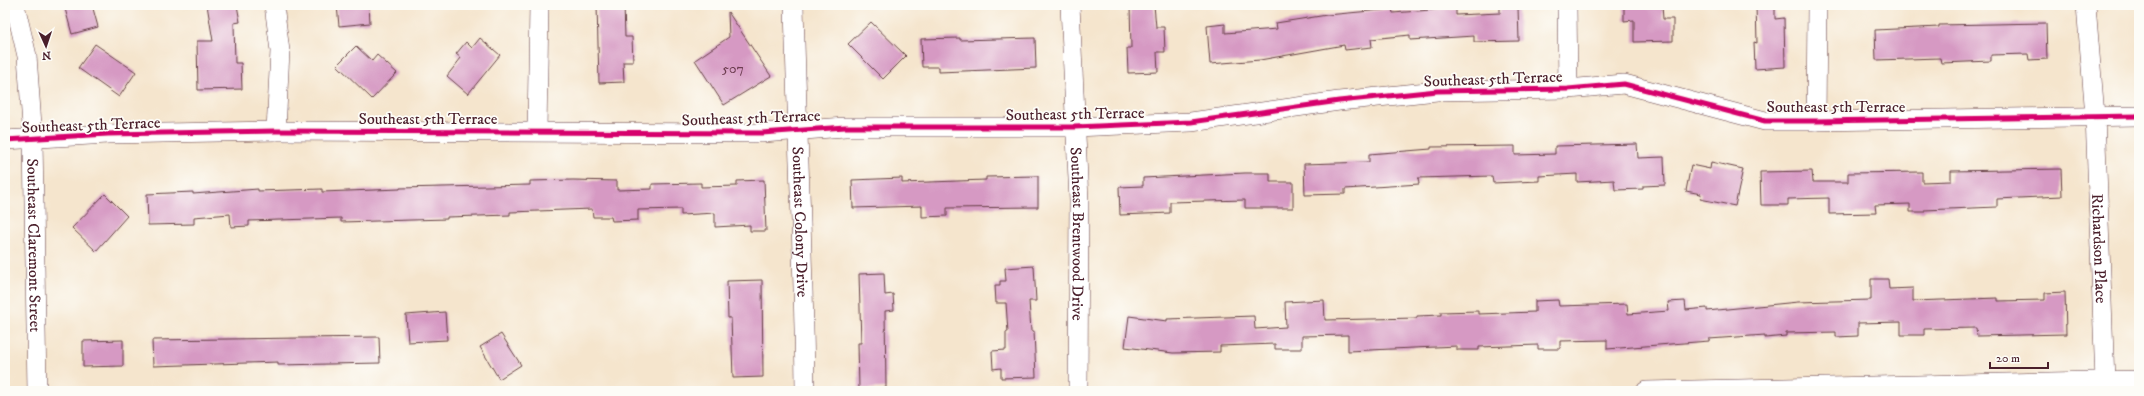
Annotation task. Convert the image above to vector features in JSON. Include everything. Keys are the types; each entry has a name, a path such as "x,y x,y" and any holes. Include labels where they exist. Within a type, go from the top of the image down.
{"street":[{"name":"Southeast Claremont Street","path":"15,5 27,56 32,139 37,391"},
{"path":"274,5 280,51 276,131"},
{"path":"537,131 539,5"},
{"name":"Southeast Colony Drive","path":"794,5 796,130 804,292 805,391"},
{"name":"Southeast Brentwood Drive","path":"1070,5 1079,201 1078,391"},
{"path":"1567,5 1568,89"},
{"path":"1816,121 1817,5"},
{"name":"Richardson Place","path":"2086,5 2095,116 2105,381"},
{"name":"Southeast 5th Terrace","path":"5,140 108,134 276,131 762,133 845,127 1076,128 1191,122 1339,101 1437,91 1568,89 1624,84 1765,120 1816,121 2139,116"},
{"path":"1646,391 1929,389 2139,380"}],"building":[{"path":"64,5 92,5 98,27 72,34"},
{"path":"207,5 237,5 240,22 234,23 235,63 241,63 242,89 198,90 197,41 213,41"},
{"path":"337,5 369,5 370,23 339,26"},
{"path":"597,5 624,5 625,37 632,37 633,62 623,62 624,82 599,83"},
{"path":"1130,5 1154,5 1156,27 1164,27 1165,52 1157,52 1158,72 1128,73 1127,48 1131,48"},
{"path":"1624,5 1662,5 1663,19 1673,19 1673,41 1634,42 1634,20 1624,21"},
{"path":"1756,5 1775,5 1775,19 1784,18 1785,67 1755,69 1754,42 1757,43"},
{"path":"1500,7 1518,7 1519,41 1474,42 1474,36 1410,40 1410,35 1371,39 1372,47 1345,50 1344,45 1260,60 1210,64 1207,26 1225,24 1225,33 1277,29 1276,23 1327,15 1392,9 1393,13 1456,8 1456,15 1500,13"},
{"path":"728,12 771,76 724,105 695,60 729,37"},
{"path":"871,22 906,56 883,79 848,44"},
{"path":"2046,23 2047,59 2029,60 2028,54 1991,55 1991,61 1941,63 1940,58 1876,60 1875,30 1939,27 1939,25"},
{"path":"480,38 500,55 468,94 447,76 461,58 456,54 466,42 472,48"},
{"path":"960,38 960,40 1035,38 1036,68 939,72 939,67 922,67 921,39"},
{"path":"95,44 136,72 119,97 78,68"},
{"path":"356,46 372,61 377,55 397,73 372,99 337,65"},
{"path":"1637,144 1638,158 1664,157 1665,185 1643,186 1643,189 1615,190 1614,180 1577,182 1577,174 1539,176 1539,181 1493,183 1492,176 1418,178 1419,184 1345,189 1345,194 1305,195 1304,164 1369,162 1369,154 1431,149 1431,147 1515,146 1515,155 1555,154 1555,146"},
{"path":"1711,162 1743,169 1735,206 1700,199 1701,194 1686,191 1691,165 1710,169"},
{"path":"2061,169 2062,196 1997,199 1997,207 1910,212 1910,204 1875,205 1876,213 1829,214 1829,198 1788,199 1788,205 1761,205 1760,172 1812,171 1813,182 1848,182 1848,173 1922,172 1922,182 1951,181 1951,171"},
{"path":"1270,173 1270,182 1293,182 1293,208 1245,208 1245,200 1170,202 1170,213 1120,215 1119,187 1143,186 1143,178"},
{"path":"1038,176 1038,207 947,208 947,216 922,217 922,206 853,208 852,180 902,178 902,183 986,180 986,177"},
{"path":"764,180 766,231 750,231 750,225 715,227 715,213 681,215 681,209 638,210 638,220 612,221 611,217 593,217 592,209 510,212 510,215 447,217 447,219 341,222 341,218 249,221 249,226 231,227 230,214 194,217 194,224 148,225 147,194 193,192 193,194 258,189 258,191 322,189 322,192 400,188 530,185 530,181 617,181 617,190 652,189 652,184 701,183 701,187 737,186 737,181"},
{"path":"105,194 127,216 96,251 72,228"},
{"path":"1034,266 1036,301 1029,301 1031,331 1034,331 1036,377 1001,378 1001,368 993,369 992,351 1006,350 1006,332 1008,332 1006,303 996,303 995,285 1000,285 1000,281 1006,281 1005,268"},
{"path":"884,273 885,295 893,294 894,310 885,311 886,388 859,389 858,343 861,343 859,274"},
{"path":"1871,279 1888,279 1889,289 1913,288 1913,301 1998,298 1998,301 2045,300 2045,293 2065,292 2066,334 1977,336 1976,328 1924,329 1924,335 1901,335 1901,322 1858,323 1858,336 1836,337 1836,332 1786,333 1786,336 1765,338 1765,335 1607,349 1607,340 1560,341 1560,349 1538,349 1538,345 1479,347 1479,350 1457,350 1457,346 1348,351 1348,335 1302,336 1302,349 1275,349 1275,344 1220,346 1220,352 1173,353 1125,347 1129,316 1167,321 1167,319 1254,316 1255,329 1286,327 1285,302 1324,300 1325,320 1417,318 1417,316 1441,315 1441,312 1478,311 1478,314 1535,312 1535,301 1558,300 1559,306 1627,304 1628,314 1669,311 1668,302 1685,301 1686,310 1707,308 1707,311 1798,302 1871,300"},
{"path":"762,280 763,377 733,378 731,318 728,318 727,281"},
{"path":"445,312 447,340 408,342 406,315"},
{"path":"501,334 521,365 499,379 480,347"},
{"path":"379,337 380,363 278,365 278,362 153,366 152,340"},
{"path":"123,340 123,366 83,367 83,341"}],"cycle path":[{"path":"5,140 108,134 276,131 762,133 845,127 1075,127 1191,122 1339,101 1437,91 1568,89 1624,84 1765,121 2139,116"}]}
